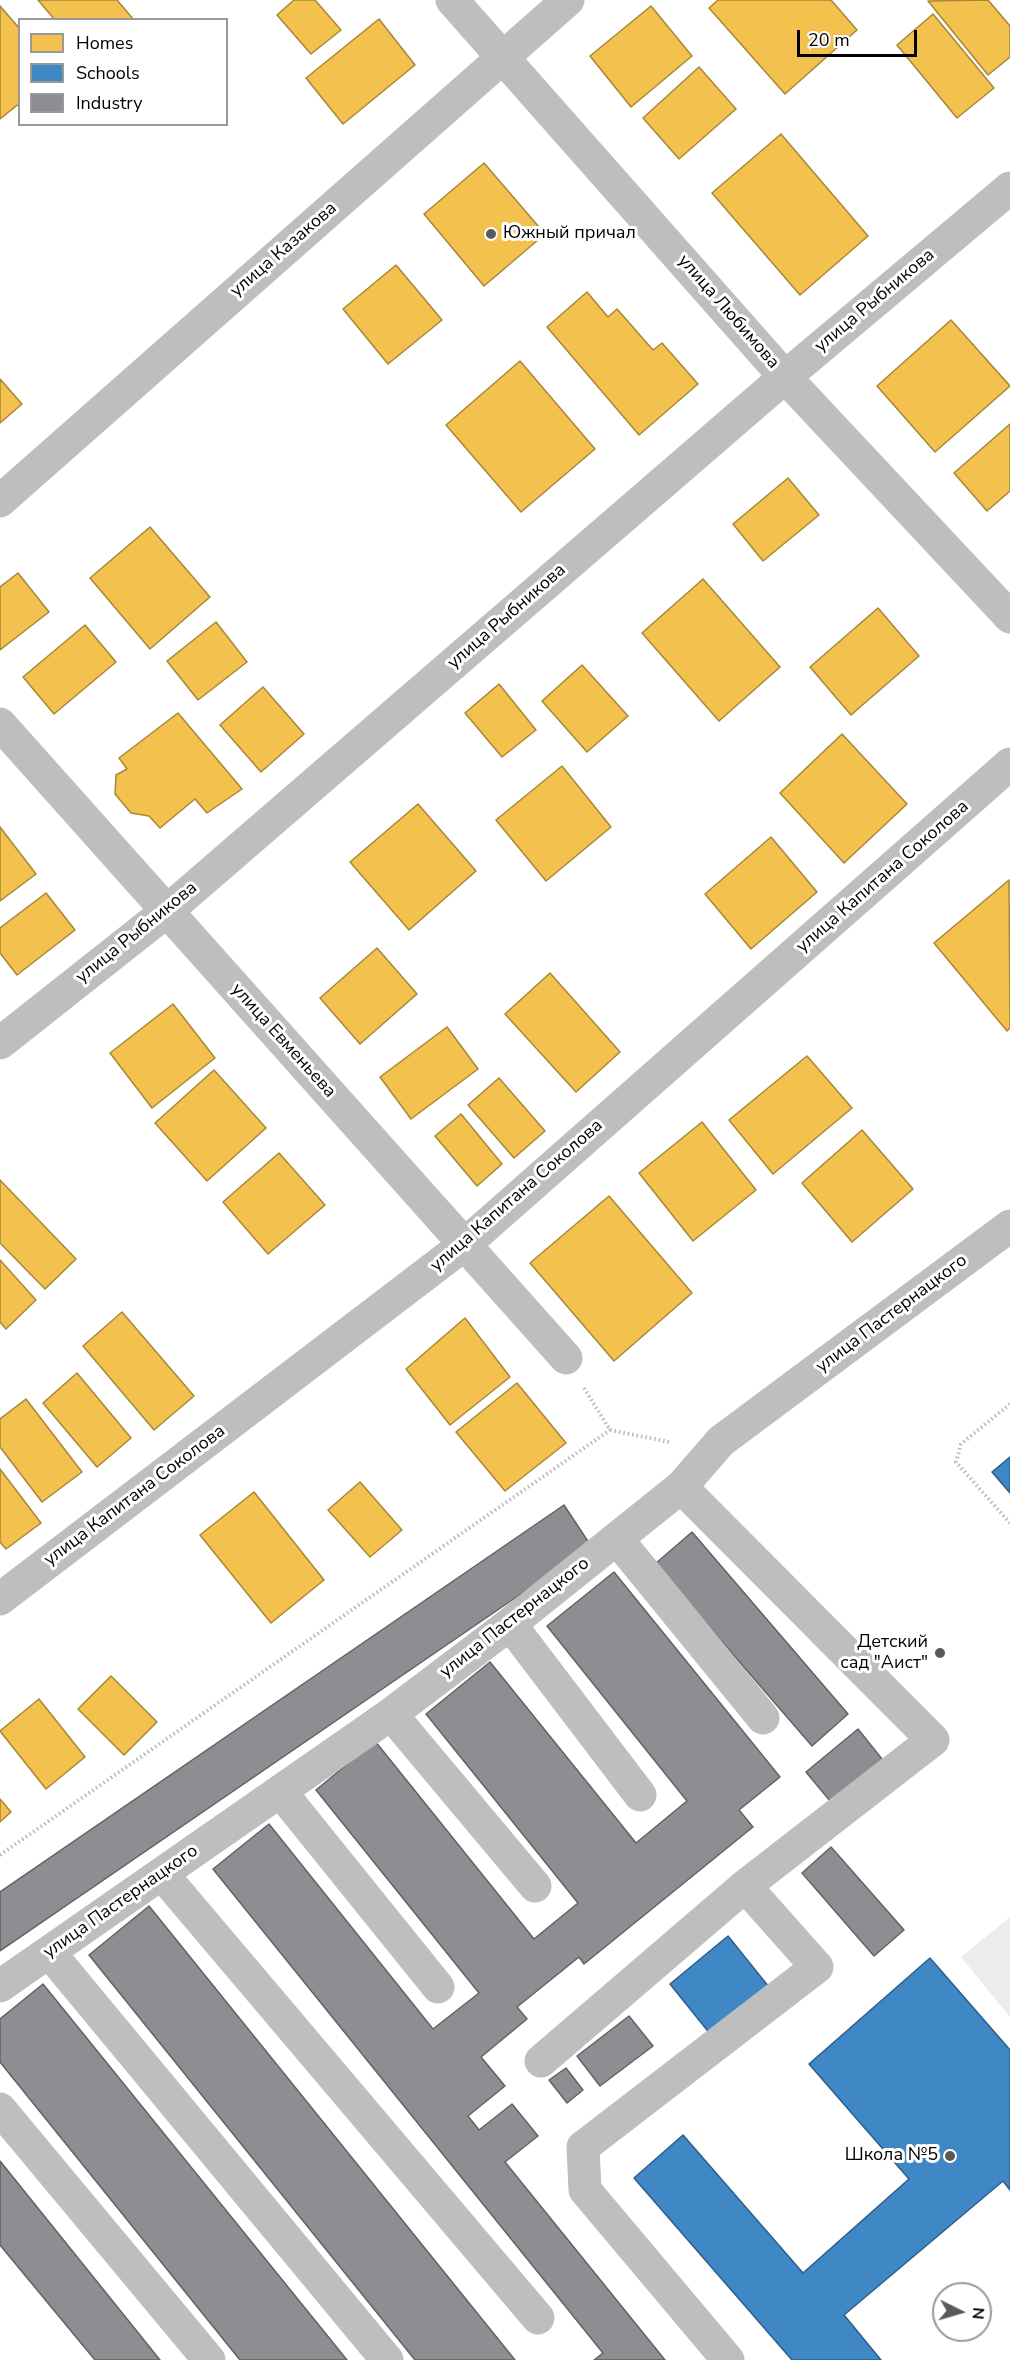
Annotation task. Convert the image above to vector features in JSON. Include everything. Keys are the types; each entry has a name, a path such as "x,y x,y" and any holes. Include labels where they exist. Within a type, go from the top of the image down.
{"street":[{"name":"улица Любимова","path":"452,0 785,377 1010,617"},
{"name":"улица Казакова","path":"0,501 568,0"},
{"name":"улица Рыбникова","path":"0,1042 167,911 785,377 1010,188"},
{"name":"улица Евменьева","path":"0,724 566,1358"},
{"name":"улица Капитана Соколова","path":"0,1599 464,1245 1010,765"},
{"name":"улица Пастернацкого","path":"0,1986 392,1714 510,1624 681,1487 721,1441 1010,1226"},
{"path":"541,2061 745,1886 933,1740 681,1487"},
{"path":"617,1539 763,1718"},
{"path":"510,1624 640,1795"},
{"path":"392,1714 535,1887"},
{"path":"280,1791 438,1987"},
{"path":"162,1874 538,2318"},
{"path":"728,2360 585,2190 583,2147 817,1967 745,1886"},
{"path":"49,1952 387,2360"},
{"path":"0,2109 209,2360"}],"path":[{"path":"566,1358 610,1430 664,1443 721,1441"},
{"path":"1010,1404 961,1444 956,1462 1010,1523"},
{"path":"0,1855 610,1430"}],"shaded area":[{"path":"1010,1917 1010,2017 961,1957"}],"building: Homes":[{"path":"38,0 117,0 132,18 53,18"},
{"path":"294,0 315,0 341,30 311,54 277,15"},
{"path":"718,0 831,0 857,30 785,94 709,8"},
{"path":"988,0 1010,26 1010,57 988,75 928,1"},
{"path":"0,6 18,27 18,105 0,119"},
{"path":"651,6 692,56 631,107 590,56"},
{"path":"933,14 994,88 957,118 897,45"},
{"path":"379,19 415,65 343,124 306,78"},
{"path":"699,67 736,109 679,159 643,118"},
{"path":"781,134 868,236 800,295 712,193"},
{"path":"484,163 545,234 484,286 424,214"},
{"path":"396,265 442,320 388,364 343,309"},
{"path":"587,292 608,317 617,309 653,350 662,343 698,384 639,435 547,327"},
{"path":"951,320 1010,386 935,452 877,386"},
{"path":"520,361 595,449 521,512 446,425"},
{"path":"0,379 22,404 0,423"},
{"path":"1010,424 1010,491 987,511 954,473"},
{"path":"788,478 819,515 763,561 733,524"},
{"path":"150,527 210,597 150,649 90,578"},
{"path":"18,573 49,612 0,650 0,587"},
{"path":"703,579 780,667 719,721 642,633"},
{"path":"878,608 919,656 851,715 810,667"},
{"path":"216,622 247,662 198,700 167,661"},
{"path":"85,625 116,662 54,714 23,677"},
{"path":"582,665 628,716 587,752 542,701"},
{"path":"499,684 536,730 502,757 465,713"},
{"path":"263,687 304,734 261,772 220,725"},
{"path":"178,713 242,789 207,813 195,799 160,828 149,816 131,813 115,794 116,775 127,769 119,758"},
{"path":"842,734 907,804 844,863 780,793"},
{"path":"562,766 611,827 546,881 496,820"},
{"path":"418,804 476,871 409,930 350,862"},
{"path":"0,827 36,874 0,901"},
{"path":"771,837 817,892 751,949 705,894"},
{"path":"1009,880 1010,1028 1007,1031 934,943"},
{"path":"46,893 75,930 17,975 0,953 0,928"},
{"path":"377,948 417,994 360,1044 320,998"},
{"path":"550,973 620,1052 576,1092 505,1014"},
{"path":"173,1004 215,1058 152,1108 110,1053"},
{"path":"447,1027 478,1069 411,1119 380,1077"},
{"path":"807,1056 852,1108 773,1174 729,1120"},
{"path":"214,1070 266,1128 207,1181 155,1123"},
{"path":"499,1078 545,1131 514,1158 468,1105"},
{"path":"461,1114 502,1164 477,1186 435,1136"},
{"path":"702,1122 756,1190 693,1241 639,1173"},
{"path":"862,1130 913,1189 852,1242 802,1183"},
{"path":"279,1153 325,1205 268,1254 223,1202"},
{"path":"0,1180 76,1259 45,1289 0,1243"},
{"path":"609,1196 692,1293 614,1361 530,1263"},
{"path":"0,1260 36,1300 6,1329 0,1322"},
{"path":"122,1312 194,1396 154,1430 83,1346"},
{"path":"465,1318 510,1377 450,1425 406,1369"},
{"path":"77,1373 131,1438 97,1467 43,1403"},
{"path":"517,1383 566,1443 505,1491 456,1432"},
{"path":"26,1399 82,1472 42,1502 0,1447 0,1419"},
{"path":"0,1469 41,1523 6,1549 0,1542"},
{"path":"360,1482 402,1530 370,1557 328,1510"},
{"path":"254,1492 324,1580 271,1623 200,1535"},
{"path":"111,1676 157,1722 124,1755 78,1709"},
{"path":"39,1699 85,1757 46,1789 0,1731"},
{"path":"0,1799 11,1812 0,1822"}],"building: Schools":[{"path":"1010,1457 1010,1493 992,1472"},
{"path":"728,1936 769,1987 711,2035 670,1984"},
{"name":"Школа №5","path":"930,1958 1010,2050 1010,2190 1003,2181 844,2315 881,2360 792,2360 634,2178 683,2135 803,2273 909,2179 809,2064"}],"building: Industry":[{"path":"564,1505 591,1546 0,1951 0,1892"},
{"path":"692,1532 848,1714 812,1746 655,1564"},
{"path":"614,1572 780,1777 739,1810 753,1827 584,1964 579,1957 517,2007 527,2019 481,2057 505,2086 468,2116 479,2130 512,2104 538,2136 505,2162 665,2360 594,2360 603,2353 213,1869 269,1824 433,2029 479,1993 316,1790 375,1741 534,1939 578,1903 426,1714 490,1662 636,1843 687,1801 547,1626"},
{"path":"858,1729 886,1764 835,1807 806,1772"},
{"path":"831,1847 904,1930 874,1956 802,1873"},
{"path":"149,1906 515,2360 415,2360 89,1955"},
{"path":"43,1984 347,2360 240,2360 0,2062 0,2019"},
{"path":"629,2016 653,2046 600,2086 577,2056"},
{"path":"566,2068 583,2090 567,2103 549,2080"},
{"path":"0,2161 160,2360 95,2360 0,2245"}],"place":[{"name":"Южный причал","path":"491,234"},
{"name":"Детский сад \"Аист\"","path":"940,1653"},
{"name":"Школа №5","path":"950,2156"}]}
